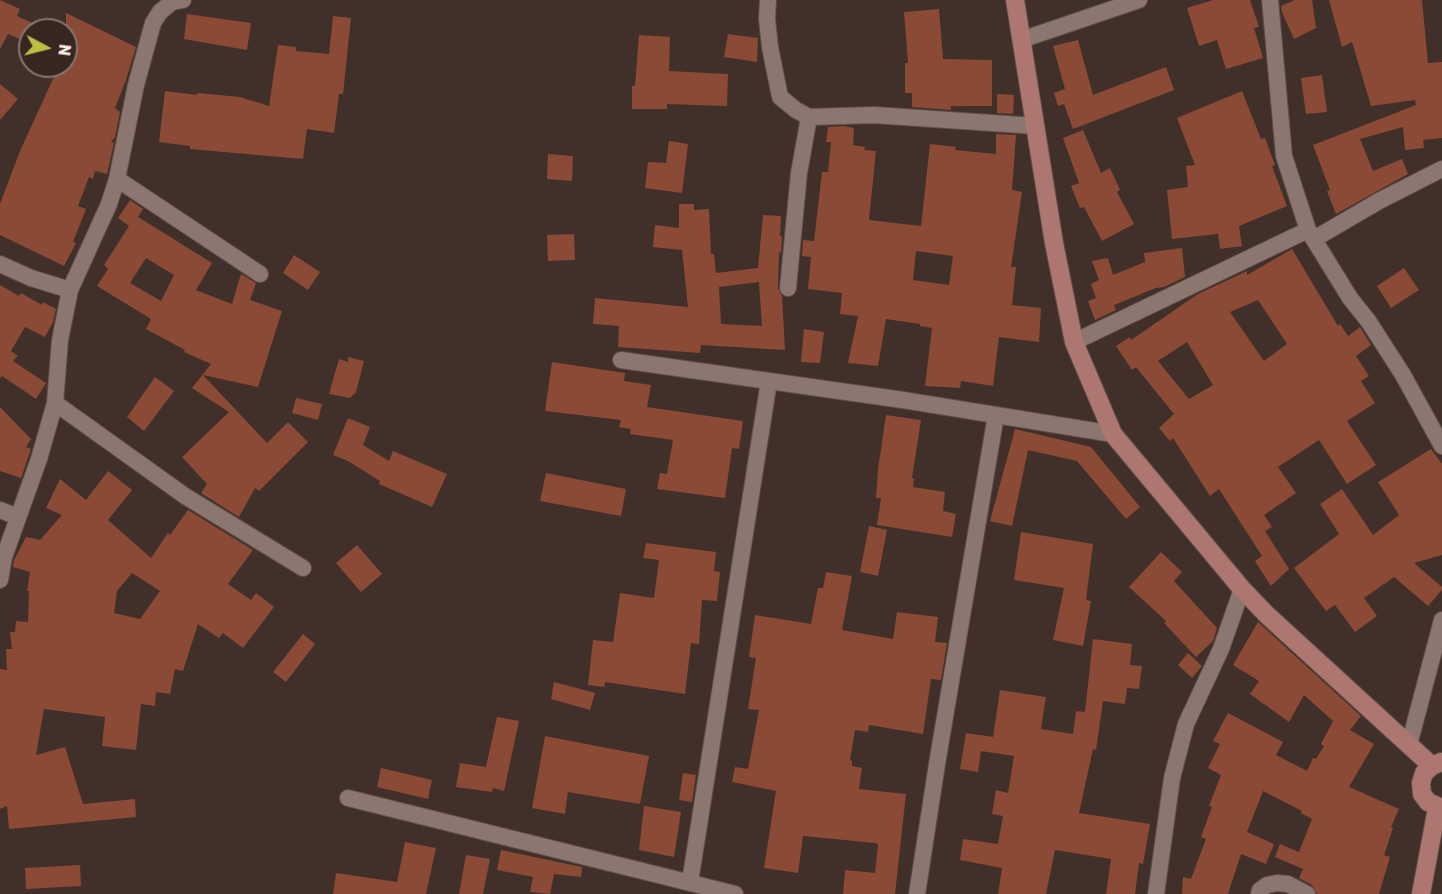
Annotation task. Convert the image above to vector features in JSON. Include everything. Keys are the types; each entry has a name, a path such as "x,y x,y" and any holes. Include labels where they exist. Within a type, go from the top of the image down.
{"street":[{"path":"0,580 4,557 39,459 55,404 60,340 70,290 109,204 117,179 136,85 153,23 160,12 172,2 183,0"},
{"path":"768,0 767,19 770,47 780,97 809,117 874,116 1036,126"},
{"path":"1015,0 1054,243 1074,342 1113,434 1242,589 1267,615 1409,745 1437,764 1424,773 1421,783 1422,794 1428,802 1439,808 1421,894"},
{"path":"1021,40 1139,0"},
{"path":"1270,0 1284,156 1311,234 1350,298 1369,322 1403,375 1442,446"},
{"path":"788,288 799,173 809,117"},
{"path":"1074,342 1311,234 1442,169"},
{"path":"117,179 261,274"},
{"path":"0,264 31,278 70,290"},
{"path":"621,360 1113,434"},
{"path":"690,882 770,381"},
{"path":"55,404 185,496 303,568"},
{"path":"917,894 996,415"},
{"path":"0,510 18,518"},
{"path":"1156,894 1172,778 1186,724 1221,649 1242,589"},
{"path":"1409,745 1442,620"},
{"path":"348,798 735,894"},
{"path":"1259,894 1266,885 1277,883 1288,884 1307,894"}],"building":[{"path":"0,0 20,9 17,16 21,18 18,18 18,38 8,34 0,49"},
{"path":"1213,0 1250,0 1259,27 1254,28 1263,58 1226,69 1217,40 1199,46 1187,8"},
{"path":"1295,0 1312,0 1316,28 1294,39 1281,6"},
{"path":"1329,0 1422,0 1428,63 1442,62 1442,138 1423,140 1424,148 1405,150 1403,127 1360,139 1373,171 1402,159 1408,174 1336,214 1327,191 1330,190 1313,145 1416,105 1415,100 1371,106 1352,42 1342,47"},
{"path":"939,9 943,59 992,60 992,106 951,106 951,110 912,107 912,93 905,93 905,63 908,63 904,12"},
{"path":"66,13 76,18 66,18"},
{"path":"187,14 251,23 247,50 184,39"},
{"path":"333,16 351,18 343,94 339,94 334,133 307,129 303,159 190,149 190,146 159,142 165,91 240,97 269,106 278,45 296,47 296,51 329,54"},
{"path":"78,19 136,47 115,108 120,112 115,137 111,142 114,143 107,174 95,171 93,179 89,177 78,206 86,209 73,242 76,243 64,266 0,235 0,204 20,151 53,78 78,78"},
{"path":"728,34 758,38 757,62 724,57"},
{"path":"639,35 670,37 669,71 728,74 727,106 667,104 667,109 632,109 632,86 635,86"},
{"path":"1078,40 1093,95 1166,67 1174,90 1073,129 1064,104 1058,106 1054,93 1065,89 1053,46"},
{"path":"1322,75 1327,112 1306,114 1301,78"},
{"path":"0,84 18,99 0,120"},
{"path":"1242,91 1261,139 1265,138 1275,165 1272,166 1287,206 1239,226 1242,246 1220,249 1218,234 1172,239 1167,190 1188,187 1186,166 1195,165 1177,118"},
{"path":"997,94 1014,95 1013,114 997,113"},
{"path":"828,127 854,128 853,145 865,147 864,150 876,151 869,220 921,226 930,144 956,147 955,150 996,154 996,134 1016,135 1012,190 1022,192 1011,267 1016,267 1012,305 1041,308 1039,342 999,337 993,386 961,381 960,388 925,386 932,328 920,326 920,324 886,319 878,366 848,363 858,316 840,314 842,293 808,289 811,257 802,256 803,240 814,241 822,172 828,172 831,142 826,142","holes":["916,251 953,256 949,285 913,280"]},
{"path":"1083,130 1101,173 1110,168 1120,190 1117,192 1134,224 1102,241 1084,207 1080,208 1071,186 1079,183 1063,138"},
{"path":"669,141 688,144 682,193 645,188 648,162 666,163"},
{"path":"548,154 573,156 572,181 547,179"},
{"path":"130,200 143,209 138,217 212,263 196,290 232,304 241,274 256,283 250,300 282,311 258,387 203,375 267,443 288,422 308,442 259,491 255,488 239,517 201,493 207,484 182,457 229,412 192,388 211,364 184,352 185,350 146,329 151,319 97,286 108,269 104,265 129,226 118,218","holes":["146,258 174,275 161,301 130,283"]},
{"path":"679,204 694,204 694,210 709,209 711,254 714,254 716,273 758,268 763,215 781,216 780,236 782,236 778,288 782,296 785,350 701,345 700,353 618,347 619,326 593,324 595,298 688,307 682,250 653,247 655,225 679,228","holes":["759,282 762,326 721,324 719,287"]},
{"path":"574,234 575,260 548,261 547,235"},
{"path":"1182,248 1185,277 1114,305 1116,310 1095,320 1088,301 1096,298 1091,284 1099,280 1092,261 1108,258 1113,275 1145,262 1144,253"},
{"path":"1292,249 1338,326 1340,324 1348,336 1360,327 1371,345 1356,356 1369,376 1361,381 1375,403 1347,421 1376,465 1347,484 1319,440 1278,467 1296,493 1264,515 1272,527 1265,531 1289,569 1271,586 1255,561 1262,556 1219,489 1210,496 1173,438 1170,441 1159,428 1174,414 1136,367 1132,370 1116,346 1130,337 1131,340 1198,294 1247,271 1247,275","holes":["1258,300 1287,344 1264,361 1230,312","1187,342 1213,385 1189,399 1158,361"]},
{"path":"294,255 320,272 308,290 283,273"},
{"path":"1404,268 1419,290 1391,308 1377,286"},
{"path":"0,285 19,296 21,293 42,305 43,302 56,309 53,322 45,337 25,327 11,351 18,356 13,361 46,383 36,399 2,376 0,378"},
{"path":"804,329 824,332 820,363 801,362"},
{"path":"348,357 364,361 356,392 350,398 329,394 339,359 348,362"},
{"path":"552,362 625,373 624,381 651,385 647,407 743,421 739,449 732,448 725,498 657,489 660,473 667,474 673,440 630,434 631,429 619,427 621,420 545,411"},
{"path":"155,377 174,391 144,431 127,417"},
{"path":"296,398 322,404 318,420 292,413"},
{"path":"0,407 31,439 26,447 31,449 21,478 0,471"},
{"path":"886,415 921,420 912,478 914,479 913,487 945,492 943,511 956,514 952,537 877,525 881,498 876,498 878,469"},
{"path":"348,418 370,427 363,445 389,461 393,451 447,474 432,507 379,484 380,481 348,461 333,455"},
{"path":"1015,429 1091,447 1140,507 1126,519 1077,461 1028,450 1012,526 990,521"},
{"path":"1431,449 1442,464 1442,555 1414,563 1442,587 1442,590 1428,606 1394,577 1364,598 1377,616 1355,632 1335,605 1326,611 1294,568 1339,534 1320,504 1342,489 1373,535 1399,515 1378,482"},
{"path":"108,471 132,490 108,520 151,558 188,510 253,550 228,584 251,600 256,593 274,607 243,648 223,633 219,638 198,624 183,671 175,669 170,694 156,692 155,706 141,704 136,750 102,746 105,717 44,709 36,755 65,747 83,804 135,799 136,817 9,829 7,806 0,809 0,669 7,670 6,649 12,649 10,632 15,632 16,621 28,622 29,591 27,591 30,572 13,567 14,560 26,537 40,540 62,515 46,508 60,479 86,500","holes":["132,573 160,591 140,619 114,613 117,591"]},
{"path":"546,473 626,489 621,516 540,501"},
{"path":"869,526 887,530 878,576 860,572"},
{"path":"1021,532 1093,544 1086,600 1091,601 1083,646 1053,640 1064,588 1014,580"},
{"path":"646,543 716,552 714,571 720,572 717,601 702,600 699,644 691,643 685,694 605,682 604,687 588,685 593,640 613,642 620,593 654,598 659,560 643,558"},
{"path":"357,545 382,574 361,592 336,563"},
{"path":"1161,552 1182,572 1174,581 1217,628 1213,641 1196,657 1164,623 1166,621 1129,587"},
{"path":"826,572 852,576 842,630 893,639 897,612 938,617 935,642 947,643 941,680 931,679 923,734 869,725 868,732 855,730 850,760 852,766 862,768 859,789 906,794 895,894 843,894 845,870 875,873 878,844 875,843 803,836 798,873 764,868 776,791 732,782 735,767 748,769 759,710 748,709 756,658 749,657 755,615 811,624 818,588 823,588"},
{"path":"1258,622 1361,716 1350,730 1374,744 1349,787 1399,809 1391,827 1393,828 1384,855 1390,857 1379,894 1317,894 1312,885 1299,878 1303,869 1275,857 1280,844 1299,852 1312,819 1301,813 1302,811 1263,791 1247,832 1274,844 1266,864 1241,854 1228,894 1182,894 1183,877 1191,879 1206,839 1201,837 1212,807 1209,806 1221,775 1208,768 1220,744 1213,741 1228,713 1283,742 1276,755 1307,771 1313,758 1316,759 1324,746 1321,744 1333,721 1304,695 1289,722 1250,694 1259,681 1233,665"},
{"path":"303,634 315,644 286,682 273,672"},
{"path":"1093,639 1132,644 1130,665 1142,666 1139,689 1127,688 1125,704 1103,701 1096,750 1093,749 1079,813 1150,824 1143,864 1139,863 1135,894 1106,894 1111,859 1055,850 1046,894 998,894 1002,868 960,860 963,839 998,844 1003,816 992,814 996,790 1008,793 1014,756 981,751 978,772 960,769 966,733 993,737 1000,690 1046,697 1041,729 1073,734 1076,711 1085,712"},
{"path":"1188,653 1202,666 1192,678 1178,665"},
{"path":"554,682 595,693 590,710 551,699"},
{"path":"497,717 519,721 504,791 493,788 492,792 456,787 460,763 486,767"},
{"path":"545,736 649,756 640,804 568,792 565,814 532,808"},
{"path":"381,768 432,780 428,799 377,787"},
{"path":"683,773 696,775 692,802 679,800"},
{"path":"644,806 681,812 674,857 639,850"},
{"path":"405,842 436,848 426,894 333,894 336,873 397,882"},
{"path":"501,850 582,867 581,877 554,874 550,894 530,892 533,877 497,870"},
{"path":"466,855 490,859 483,894 459,894"},
{"path":"80,865 81,886 26,889 25,868"}]}
